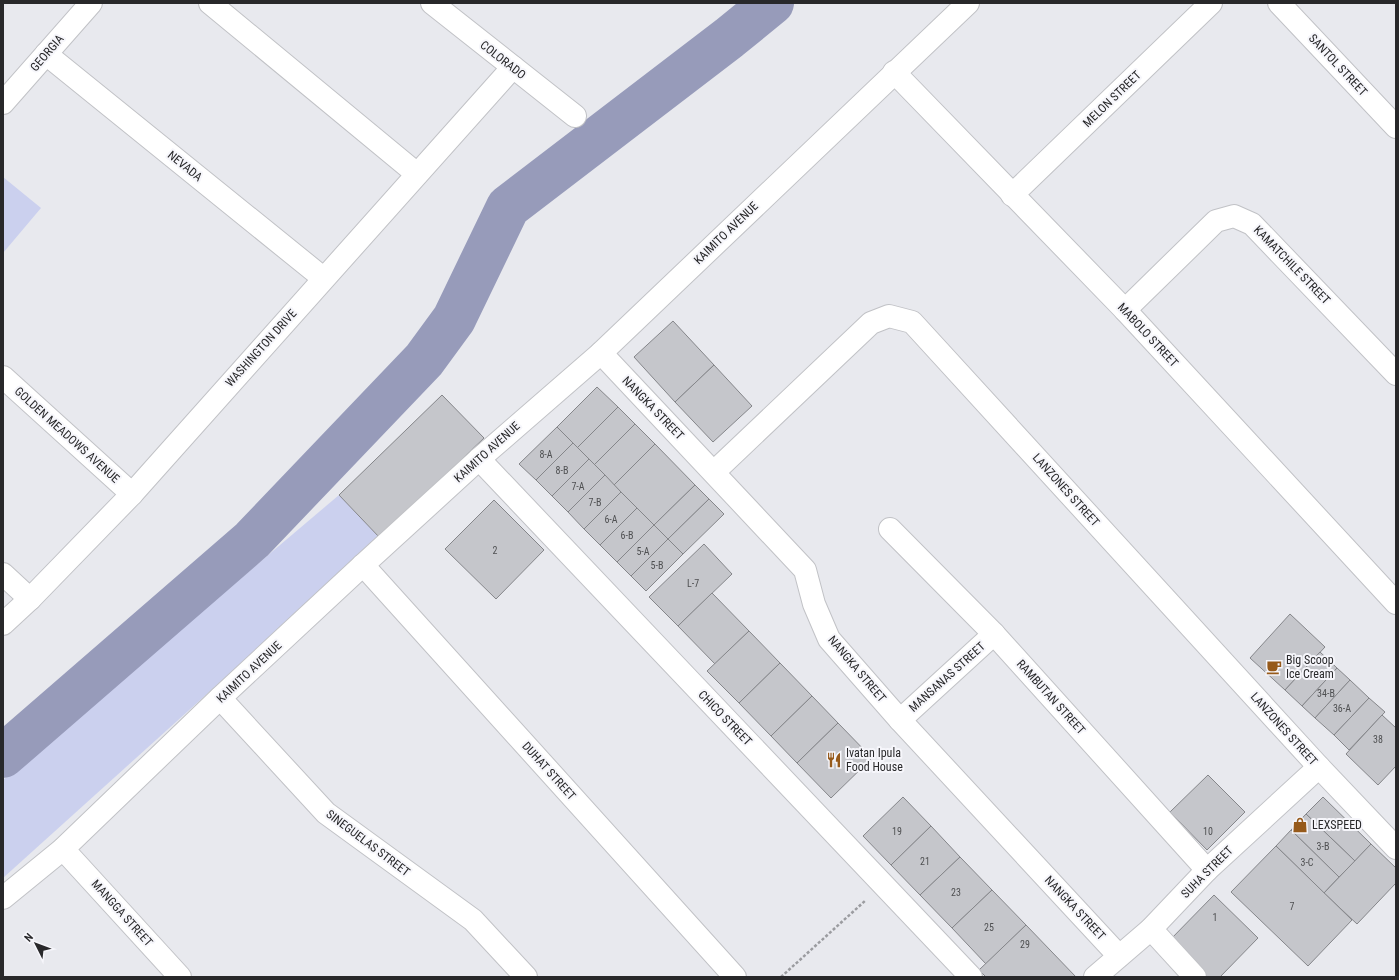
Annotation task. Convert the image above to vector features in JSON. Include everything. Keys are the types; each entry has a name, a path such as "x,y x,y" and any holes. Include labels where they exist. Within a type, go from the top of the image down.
{"street":[{"name":"GEORGIA","path":"3,103 91,3"},
{"path":"210,3 417,174"},
{"name":"COLORADO","path":"432,3 575,116"},
{"name":"KAIMITO AVENUE","path":"3,898 63,849 220,698 363,565 479,459 601,353 968,3"},
{"name":"MELON STREET","path":"1012,195 1211,3"},
{"name":"SANTOL STREET","path":"1279,3 1396,127"},
{"name":"NEVADA","path":"46,54 323,278"},
{"name":"WASHINGTON DRIVE","path":"3,624 30,599 132,494 323,278 513,67"},
{"name":"MABOLO STREET","path":"894,72 1125,310 1396,603"},
{"name":"KAMATCHILE STREET","path":"1125,310 1216,221 1234,216 1252,224 1396,374"},
{"name":"LANZONES STREET","path":"714,472 871,323 889,316 912,322 1319,767 1396,848"},
{"name":"NANGKA STREET","path":"601,353 805,570 814,604 829,639 900,720 1119,956"},
{"name":"GOLDEN MEADOWS AVENUE","path":"3,377 132,494"},
{"name":"CHICO STREET","path":"479,459 971,977"},
{"name":"RAMBUTAN STREET","path":"890,528 994,634 1207,870"},
{"name":"DUHAT STREET","path":"363,565 735,977"},
{"path":"3,574 30,599"},
{"name":"MANSANAS STREET","path":"900,720 994,634"},
{"name":"SINEGUELAS STREET","path":"220,698 326,813 473,920 526,977"},
{"name":"SUHA STREET","path":"1095,977 1151,929 1207,870 1319,767"},
{"name":"MANGGA STREET","path":"63,849 180,977"},
{"path":"1151,929 1195,977"}],"path":[{"path":"781,977 883,884"}],"shaded area":[{"path":"3,177 41,208 3,253"},
{"path":"339,495 380,538 3,878 3,780"}],"building":[{"path":"673,321 714,365 675,402 634,357"},
{"path":"714,365 752,406 713,442 675,402"},
{"path":"597,387 618,407 577,448 557,427"},
{"path":"442,395 484,438 380,538 339,495"},
{"path":"618,407 635,424 594,465 577,448"},
{"path":"635,424 655,444 614,485 594,465"},
{"path":"557,427 573,443 536,480 519,464"},
{"path":"573,443 589,459 552,496 536,480"},
{"path":"655,444 695,485 654,525 614,485"},
{"path":"589,459 605,475 568,512 552,496"},
{"path":"605,475 621,492 584,529 568,512"},
{"path":"695,485 709,499 668,539 654,525"},
{"path":"621,492 637,508 600,545 584,529"},
{"path":"709,499 724,514 683,554 668,539"},
{"path":"494,500 544,550 496,599 445,549"},
{"path":"637,508 654,525 617,562 600,545"},
{"path":"654,525 668,539 631,576 617,562"},
{"path":"668,539 683,554 646,591 631,576"},
{"path":"704,544 732,574 678,626 649,597"},
{"path":"712,593 749,631 715,664 678,626"},
{"path":"1290,614 1325,647 1285,690 1250,658"},
{"path":"749,631 780,663 739,703 707,671"},
{"path":"1320,652 1337,668 1302,706 1285,690"},
{"path":"780,663 812,696 771,736 739,703"},
{"path":"1337,668 1350,680 1315,718 1302,706"},
{"path":"1350,680 1369,698 1334,735 1315,718"},
{"path":"812,696 838,723 797,763 771,736"},
{"path":"1369,698 1385,712 1349,750 1334,735"},
{"path":"1382,715 1396,728 1396,766 1378,785 1346,754"},
{"name":"Ivatan Ipula Food House","path":"838,723 872,758 831,798 797,763"},
{"path":"1208,775 1245,812 1207,850 1170,812"},
{"path":"903,797 931,826 891,865 863,836"},
{"path":"1323,797 1371,844 1355,861 1306,814"},
{"path":"1306,814 1355,861 1339,877 1291,830"},
{"path":"931,826 960,857 920,895 891,865"},
{"path":"1291,830 1339,877 1324,893 1276,846"},
{"path":"1371,844 1396,868 1396,883 1357,924 1324,893"},
{"path":"1276,846 1352,920 1308,966 1231,892"},
{"path":"960,857 992,890 952,928 920,895"},
{"path":"992,890 1026,925 986,964 952,928"},
{"path":"1214,895 1258,938 1220,977 1205,977 1169,941"},
{"path":"1026,925 1076,977 986,977 979,970"}],"waterway":[{"path":"3,756 252,540 424,360 454,319 508,207 729,38 772,3"}],"place":[{"name":"Big Scoop Ice Cream","path":"1274,667"},
{"name":"Ivatan Ipula Food House","path":"834,760"},
{"name":"LEXSPEED","path":"1300,825"}]}
